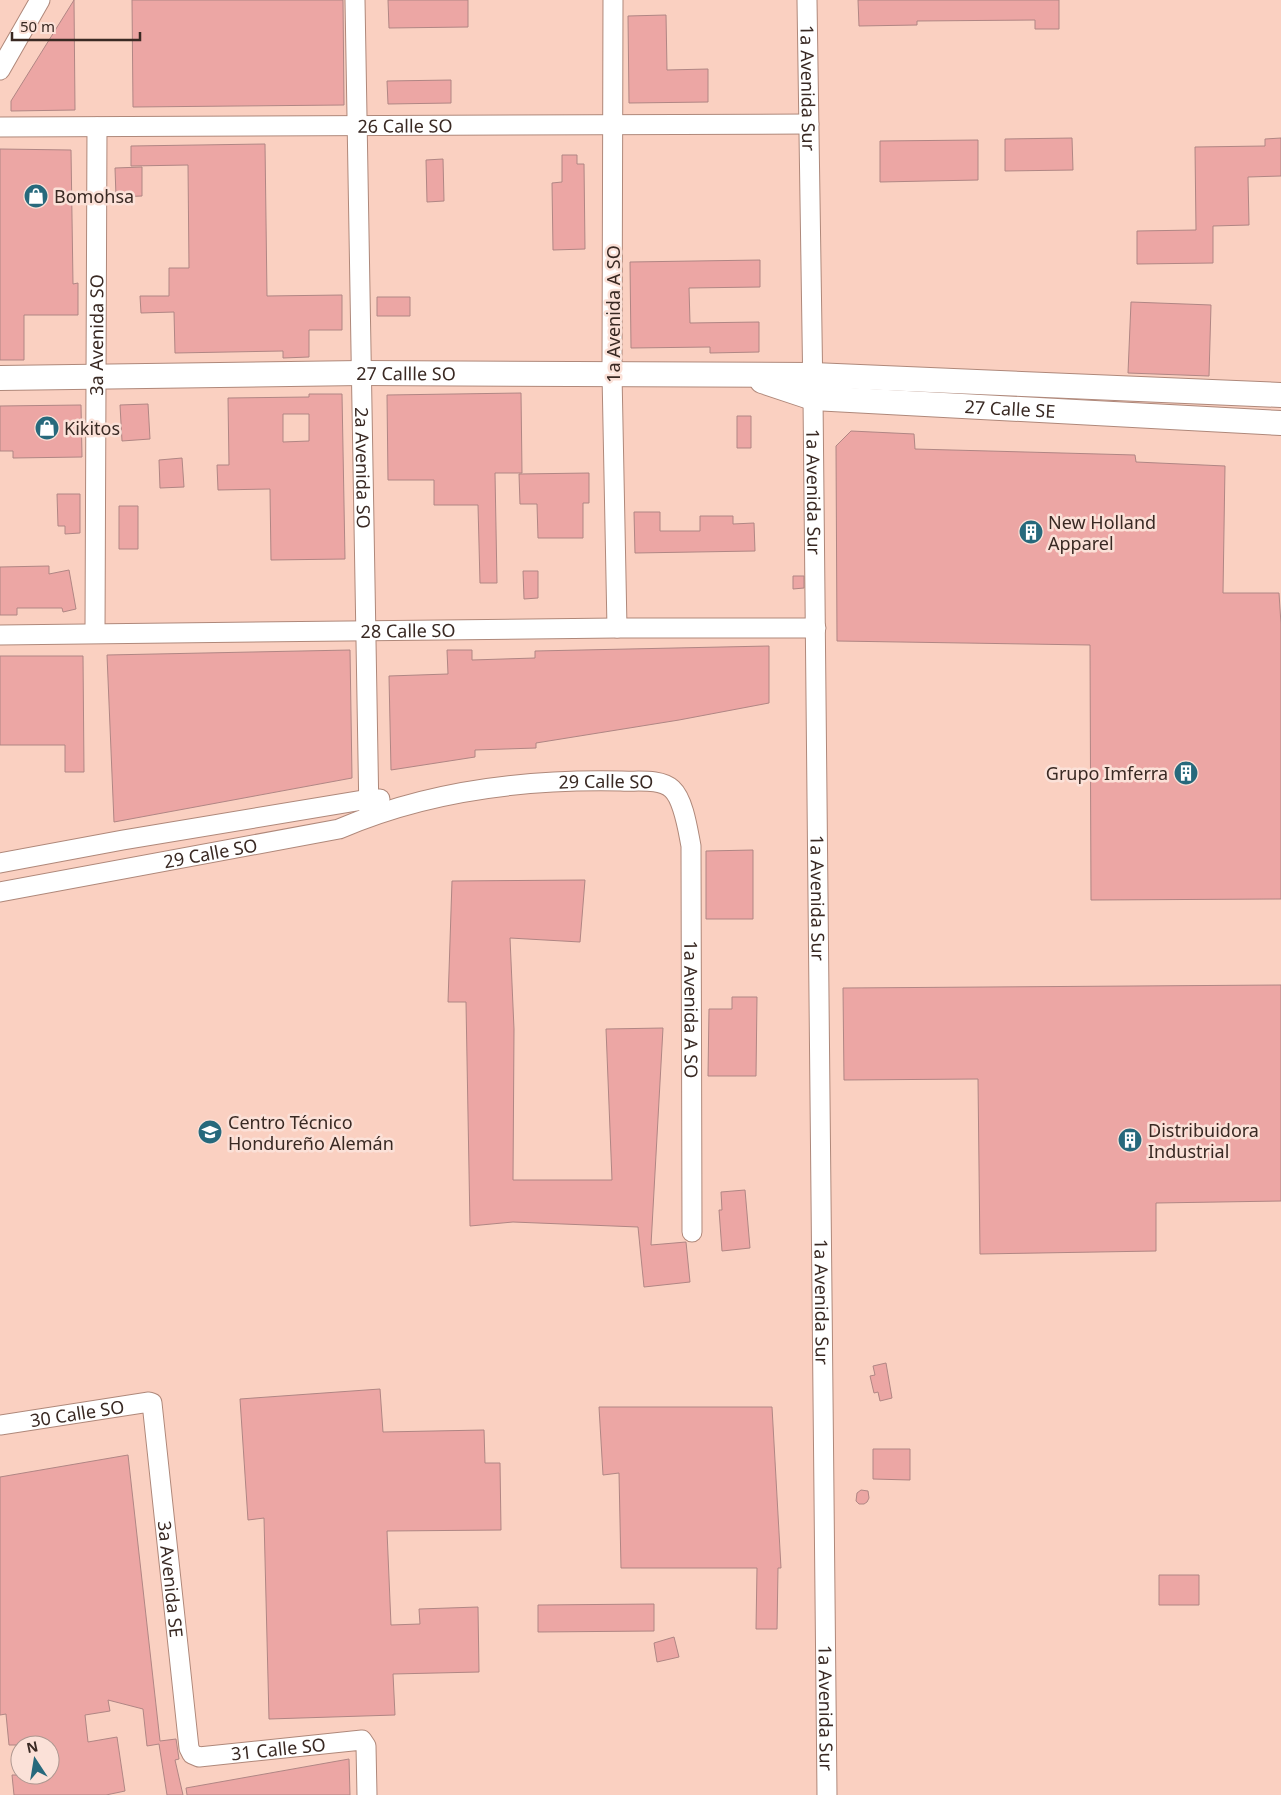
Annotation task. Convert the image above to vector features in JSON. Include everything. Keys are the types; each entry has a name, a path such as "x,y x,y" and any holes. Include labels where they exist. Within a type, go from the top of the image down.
{"main road":[{"name":"27 Callle SO","path":"0,378 362,373 813,374"},
{"name":"27 Calle SE","path":"744,374 813,398 1281,423"},
{"name":"27 Calle SE","path":"813,374 1281,395"}],"street":[{"path":"0,70 40,0"},
{"name":"2a Avenida SO","path":"355,0 369,807"},
{"name":"1a Avenida A SO","path":"613,0 612,374 617,628"},
{"name":"1a Avenida Sur","path":"807,0 816,628 827,1795"},
{"name":"26 Calle SO","path":"0,127 809,124"},
{"name":"3a Avenida SO","path":"96,633 97,127"},
{"name":"28 Calle SO","path":"0,635 366,630 816,628"},
{"name":"29 Calle SO","path":"0,863 123,840 416,802 472,791 534,783 583,780 661,782 673,790"},
{"name":"1a Avenida A SO","path":"673,790 687,823 691,846 692,1232"},
{"name":"29 Calle SO","path":"0,892 339,830 369,807"},
{"path":"123,840 128,868"},
{"path":"54,852 61,880"},
{"name":"30 Calle SO","path":"0,1425 149,1402 152,1404"},
{"name":"3a Avenida SE","path":"152,1404 189,1748 192,1754"},
{"name":"31 Calle SO","path":"192,1754 199,1757 357,1740 364,1742 366,1750 367,1795"}],"building":[{"path":"74,0 75,110 11,111 11,101"},
{"path":"132,0 343,0 344,105 133,107"},
{"path":"388,0 468,0 468,27 389,28"},
{"path":"858,0 1059,0 1059,29 1035,29 1035,20 917,21 917,25 859,26"},
{"path":"666,15 667,70 708,69 708,102 629,103 628,16"},
{"path":"451,80 451,103 388,104 387,81"},
{"path":"1072,138 1073,170 1005,171 1005,139"},
{"path":"1281,138 1281,176 1248,177 1249,225 1213,226 1213,263 1137,264 1137,231 1196,230 1195,147 1265,146 1265,139"},
{"path":"978,140 978,180 880,182 880,141"},
{"path":"265,144 267,296 342,295 342,330 309,330 309,357 283,358 283,351 175,353 174,312 141,313 140,296 169,296 169,268 189,268 188,165 131,166 131,146"},
{"path":"0,149 71,150 73,284 78,283 78,315 24,315 24,360 0,360"},
{"path":"562,155 577,155 577,164 584,164 585,249 553,250 552,183 562,182"},
{"path":"443,159 444,201 427,202 426,160"},
{"path":"142,167 142,196 116,197 115,168"},
{"path":"760,260 760,287 689,288 690,323 759,322 759,352 710,353 710,347 631,348 630,262"},
{"path":"377,297 410,297 410,316 377,316"},
{"path":"1131,302 1211,305 1209,376 1128,373"},
{"path":"521,393 522,473 495,473 497,583 480,583 478,505 434,505 434,480 388,480 387,395"},
{"path":"309,394 342,394 345,559 271,560 270,489 218,490 217,465 229,465 228,398 309,397","holes":["283,414 309,414 309,441 283,442"]},
{"path":"148,404 150,439 122,441 120,405"},
{"name":"Kikitos","path":"81,405 82,457 13,458 13,451 0,451 0,406"},
{"path":"737,416 751,416 751,448 737,448"},
{"name":"New Holland Apparel","path":"851,431 914,434 915,449 1135,455 1136,462 1225,466 1223,593 1279,593 1281,624 1281,899 1091,900 1090,645 837,641 836,446"},
{"path":"182,458 184,487 160,488 159,460"},
{"path":"589,473 589,503 583,503 583,538 538,538 537,504 520,504 519,474"},
{"path":"57,494 80,494 80,533 65,534 65,526 58,526"},
{"path":"119,506 138,506 138,549 119,549"},
{"path":"634,512 660,512 660,531 700,531 700,516 733,516 733,524 754,523 755,551 635,553"},
{"path":"49,566 49,574 69,570 76,609 63,612 62,608 17,608 17,615 0,615 0,567"},
{"path":"523,571 538,571 538,598 524,599"},
{"path":"793,576 804,576 804,588 793,589"},
{"path":"769,646 769,703 679,720 536,743 536,748 475,750 475,757 391,770 389,676 448,674 447,650 472,650 472,660 535,658 535,651"},
{"path":"350,650 352,778 114,822 107,655"},
{"path":"0,656 83,656 84,772 65,772 65,745 0,745"},
{"path":"753,850 753,919 706,919 706,851"},
{"path":"585,880 580,942 510,938 514,1029 513,1180 612,1180 606,1029 663,1028 651,1245 686,1242 690,1282 644,1287 638,1227 513,1222 470,1226 466,1002 448,1002 452,881"},
{"path":"1281,985 1281,1201 1156,1203 1156,1251 980,1254 978,1079 844,1080 843,988"},
{"path":"732,997 757,997 756,1076 708,1076 709,1009 732,1009"},
{"path":"745,1190 750,1248 722,1251 719,1210 722,1210 721,1192"},
{"path":"886,1363 892,1398 880,1401 878,1392 874,1393 870,1376 875,1375 873,1366"},
{"path":"380,1389 383,1432 484,1430 485,1463 500,1463 501,1530 387,1531 391,1625 420,1624 419,1609 478,1607 479,1672 393,1674 395,1715 269,1719 264,1518 248,1520 240,1399"},
{"path":"599,1407 772,1407 781,1568 778,1568 777,1629 756,1629 757,1568 621,1568 619,1473 603,1475"},
{"path":"873,1449 910,1449 910,1480 873,1479"},
{"path":"128,1455 160,1741 176,1739 179,1759 175,1760 183,1795 167,1795 159,1744 147,1746 143,1709 108,1700 110,1711 85,1715 88,1742 117,1737 125,1791 106,1795 14,1795 13,1785 60,1785 60,1735 10,1735 9,1745 6,1714 0,1715 0,1477"},
{"path":"861,1490 868,1491 869,1498 864,1504 859,1504 856,1501 857,1493"},
{"path":"1159,1575 1199,1575 1199,1605 1159,1605"},
{"path":"654,1604 654,1631 538,1632 538,1605"},
{"path":"674,1637 679,1657 657,1662 654,1643"},
{"path":"349,1759 350,1795 187,1795 186,1788"}],"place":[{"name":"Bomohsa","path":"36,196"},
{"name":"Kikitos","path":"47,428"},
{"name":"New Holland Apparel","path":"1031,532"},
{"name":"Grupo Imferra","path":"1186,773"},
{"name":"Centro Técnico Hondureño Alemán","path":"210,1132"},
{"name":"Distribuidora Industrial","path":"1130,1140"}]}
